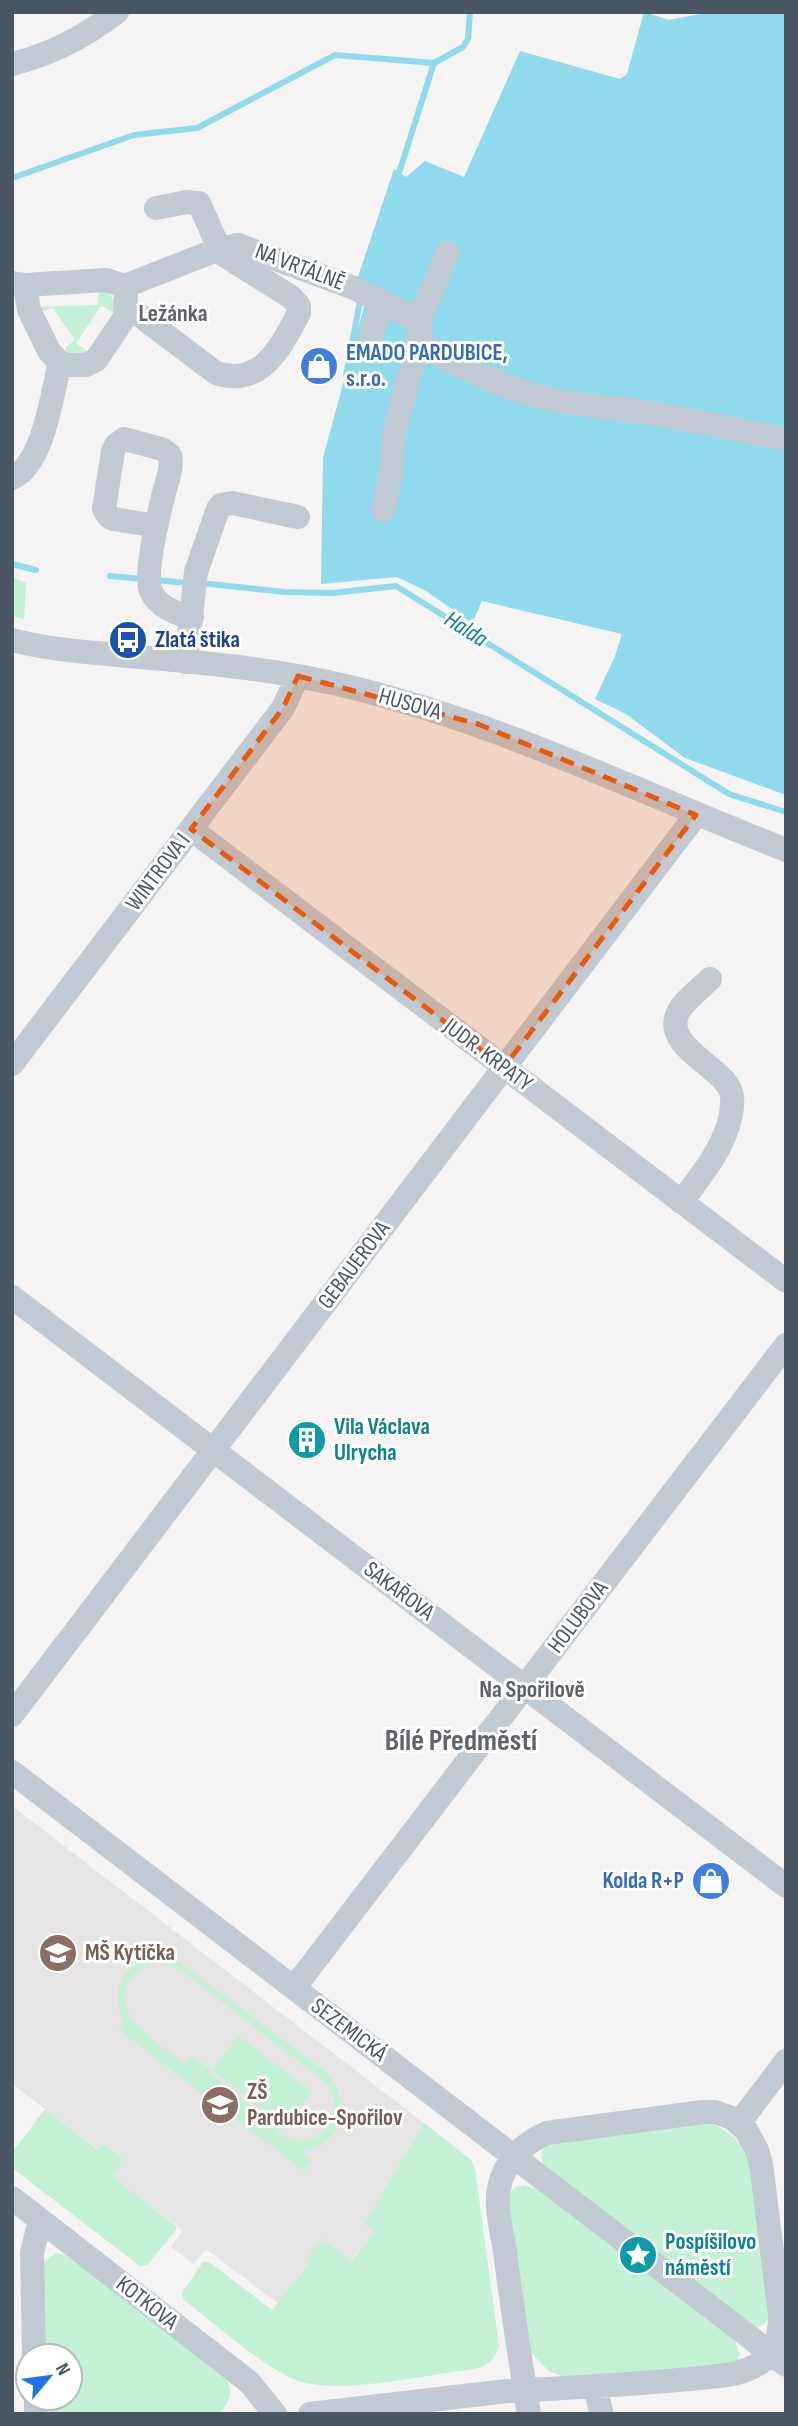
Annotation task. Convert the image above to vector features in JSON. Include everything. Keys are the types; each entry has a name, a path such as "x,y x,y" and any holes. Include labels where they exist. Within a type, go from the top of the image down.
{"street":[{"path":"12,64 54,51 89,32 117,12"},
{"path":"127,312 139,315 216,373 223,375 243,374 260,368 274,355 299,313 299,306 291,297 231,261 219,249 199,203 187,202 156,208"},
{"name":"NA VRTÁLNĚ","path":"19,284 106,280 125,286 219,249 246,246 368,295 419,331 438,355 533,394 559,401 658,414 786,439"},
{"path":"383,510 391,473 396,425 419,331 448,253"},
{"path":"19,284 49,351 60,362 82,365 93,362 127,312 125,286"},
{"path":"368,295 369,345"},
{"path":"12,478 26,467 39,443 60,362"},
{"path":"187,662 194,594 214,516 221,505 232,503 298,517"},
{"path":"156,526 151,577 158,601 178,614 194,594"},
{"name":"HUSOVA","path":"12,640 68,650 298,676 391,697 482,726 786,850"},
{"name":"WINTROVA I","path":"12,1064 283,708 298,676"},
{"name":"GEBAUEROVA","path":"12,1715 696,815"},
{"name":"JUDR. KRPATY","path":"191,829 786,1281"},
{"path":"681,1202 717,1150 731,1105 732,1094 728,1085 684,1044 676,1024 678,1011 710,979"},
{"name":"SAKAŘOVA","path":"12,1297 786,1886"},
{"name":"HOLUBOVA","path":"294,1988 786,1345"},
{"name":"SEZEMICKÁ","path":"12,1772 778,2359"},
{"path":"739,2123 786,2062"},
{"path":"310,2414 527,2402 595,2387 723,2375 778,2359 780,2315 761,2164 752,2138 739,2123 725,2114 703,2112 547,2133 528,2142 513,2156 501,2178 498,2203 527,2402"},
{"name":"KOTKOVA","path":"12,2198 249,2382 275,2414"},
{"path":"34,2342 32,2253 40,2220"},
{"path":"595,2387 601,2411"}],"highlighted area":[{"path":"298,676 478,724 696,815 504,1067 191,829 283,708"}],"shaded area":[{"name":"ZŠ Pardubice-Spořilov","path":"12,1806 424,2123 364,2224 374,2232 351,2261 306,2260 309,2262 278,2303 205,2250 194,2264 171,2247 182,2232 176,2225 111,2176 124,2159 105,2143 99,2150 12,2084"}],"green space":[{"path":"104,289 118,304 115,313 101,306 76,343 89,353 87,356 67,352 66,347 75,340 53,308 44,311 36,307 98,305 98,291"},
{"path":"12,577 26,583 24,619 12,616"},
{"path":"158,1956 183,1964 323,2070 333,2081 342,2107 341,2120 327,2141 299,2150 312,2160 304,2171 119,2030 124,2023 118,1991 125,1974 141,1961","holes":["153,1964 163,1964 182,1971 325,2082 332,2095 334,2109 325,2131 315,2138 303,2141 277,2132 280,2128 209,2073 211,2070 192,2056 186,2063 140,2029 126,2006 125,1993 130,1980 140,1969"]},
{"path":"238,2036 312,2092 286,2126 212,2070"},
{"path":"45,2109 98,2150 104,2143 124,2159 112,2176 176,2226 177,2229 147,2265 140,2266 12,2168 12,2153"},
{"path":"424,2123 471,2160 475,2169 499,2346 497,2353 485,2365 378,2383 316,2385 299,2381 271,2367 183,2299 182,2293 203,2262 209,2262 272,2310 309,2263 306,2259 322,2239 352,2261 374,2232 364,2224"},
{"path":"709,2123 733,2137 751,2158 769,2319 760,2327 754,2327 543,2164 542,2153 546,2143"},
{"path":"523,2185 537,2189 735,2341 740,2355 735,2363 566,2378 549,2371 531,2353 507,2194"},
{"path":"56,2253 74,2257 222,2372 230,2393 219,2414 49,2414 84,2412 84,2342 44,2342 44,2262"}],"water":[{"path":"644,12 669,20 711,12 786,12 786,795 685,758 626,714 595,699 622,634 482,601 472,623 426,591 397,577 321,584 323,458 369,288 356,283 394,169 406,177 425,161 464,177 520,51 620,79 627,74"}],"waterway":[{"path":"12,178 134,135 197,128 335,55 434,63 463,47 468,39 470,12"},
{"path":"397,179 434,63"},
{"path":"346,375 361,296"},
{"name":"Halda","path":"12,564 36,570"},
{"name":"Halda","path":"110,576 144,579"},
{"name":"Halda","path":"155,580 189,583"},
{"name":"Halda","path":"200,583 284,592 332,593 396,586 729,794 786,812"}],"place":[{"name":"EMADO PARDUBICE, s.r.o.","path":"319,366"},
{"name":"Zlatá štika","path":"128,640"},
{"name":"Vila Václava Ulrycha","path":"307,1440"},
{"name":"Kolda R+P","path":"711,1881"},
{"name":"MŠ Kytička","path":"58,1953"},
{"name":"ZŠ Pardubice-Spořilov","path":"220,2105"},
{"name":"Pospíšilovo náměstí","path":"638,2255"}],"district":[{"name":"Ležánka","path":"173,313"},
{"name":"Na Spořilově","path":"532,1689"},
{"name":"Bílé Předměstí","path":"461,1741"}]}
